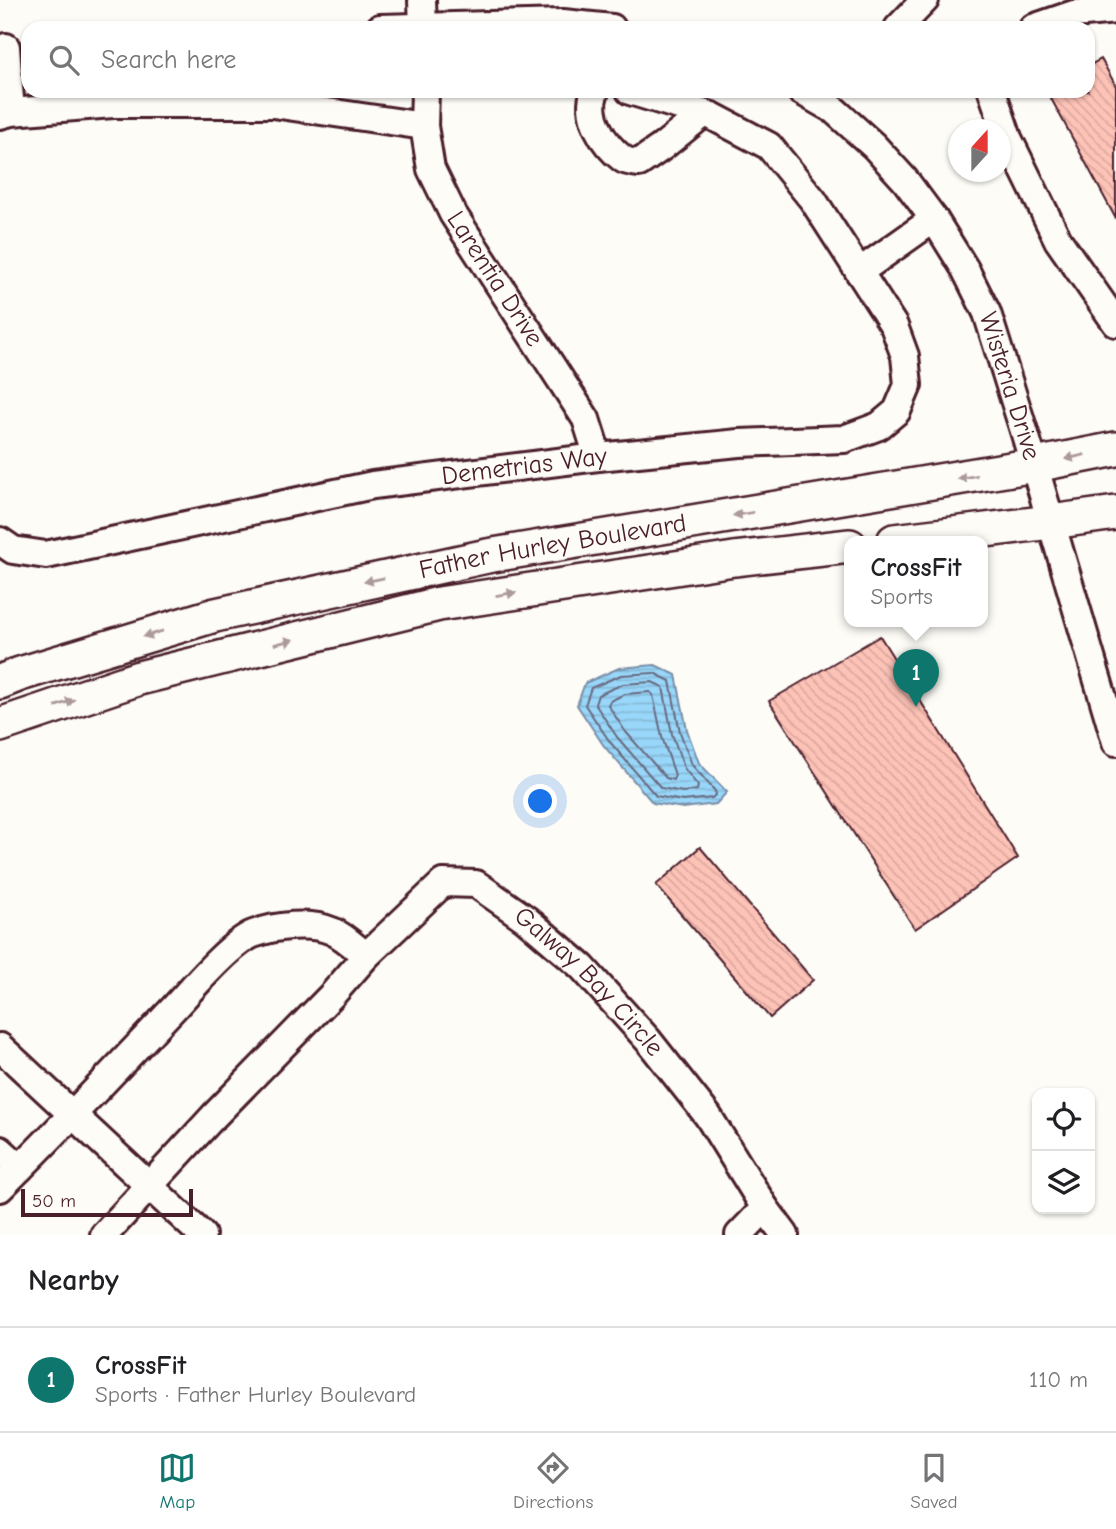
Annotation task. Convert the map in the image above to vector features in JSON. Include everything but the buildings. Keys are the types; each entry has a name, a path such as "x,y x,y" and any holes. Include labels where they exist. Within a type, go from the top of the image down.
{"main road":[{"name":"Father Hurley Boulevard","path":"0,682 215,615 487,556 1035,465 1116,449"},
{"path":"935,536 1116,513"},
{"name":"Father Hurley Boulevard","path":"0,725 139,678 439,604 734,559 844,547"}],"street":[{"path":"905,21 925,0"},
{"path":"1054,21 1074,14 1116,10"},
{"path":"422,18 507,21"},
{"path":"11,46 6,114 113,104 273,104 424,126"},
{"name":"Larentia Drive","path":"425,98 424,126 431,169 453,214 586,419 598,457"},
{"path":"592,98 590,103 599,133 625,160 639,163 703,114"},
{"name":"Demetrias Way","path":"0,541 13,550 46,555 373,485 598,457 739,443 844,439 879,426 897,411 908,385 905,356 894,326 813,200 769,146 712,116 652,98"},
{"path":"994,98 1008,138 1058,240 1116,323"},
{"name":"Wisteria Drive","path":"842,101 874,146 905,180 934,219 965,268 987,313 1035,465 1116,742"},
{"path":"859,272 934,219"},
{"name":"Galway Bay Circle","path":"104,1235 366,956 443,883 476,884 526,919 582,967 648,1040 708,1116 765,1208 785,1235"},
{"path":"0,1188 230,950 252,935 300,925 318,927 332,931 366,956"},
{"path":"0,1047 202,1235"},
{"path":"0,1150 20,1168"},
{"path":"739,1235 765,1208"}],"water":[{"path":"655,665 676,675 687,730 699,763 727,792 716,804 683,808 653,803 604,746 577,705 585,683 619,668"}],"place":[{"name":"CrossFit","path":"916,707"}]}
